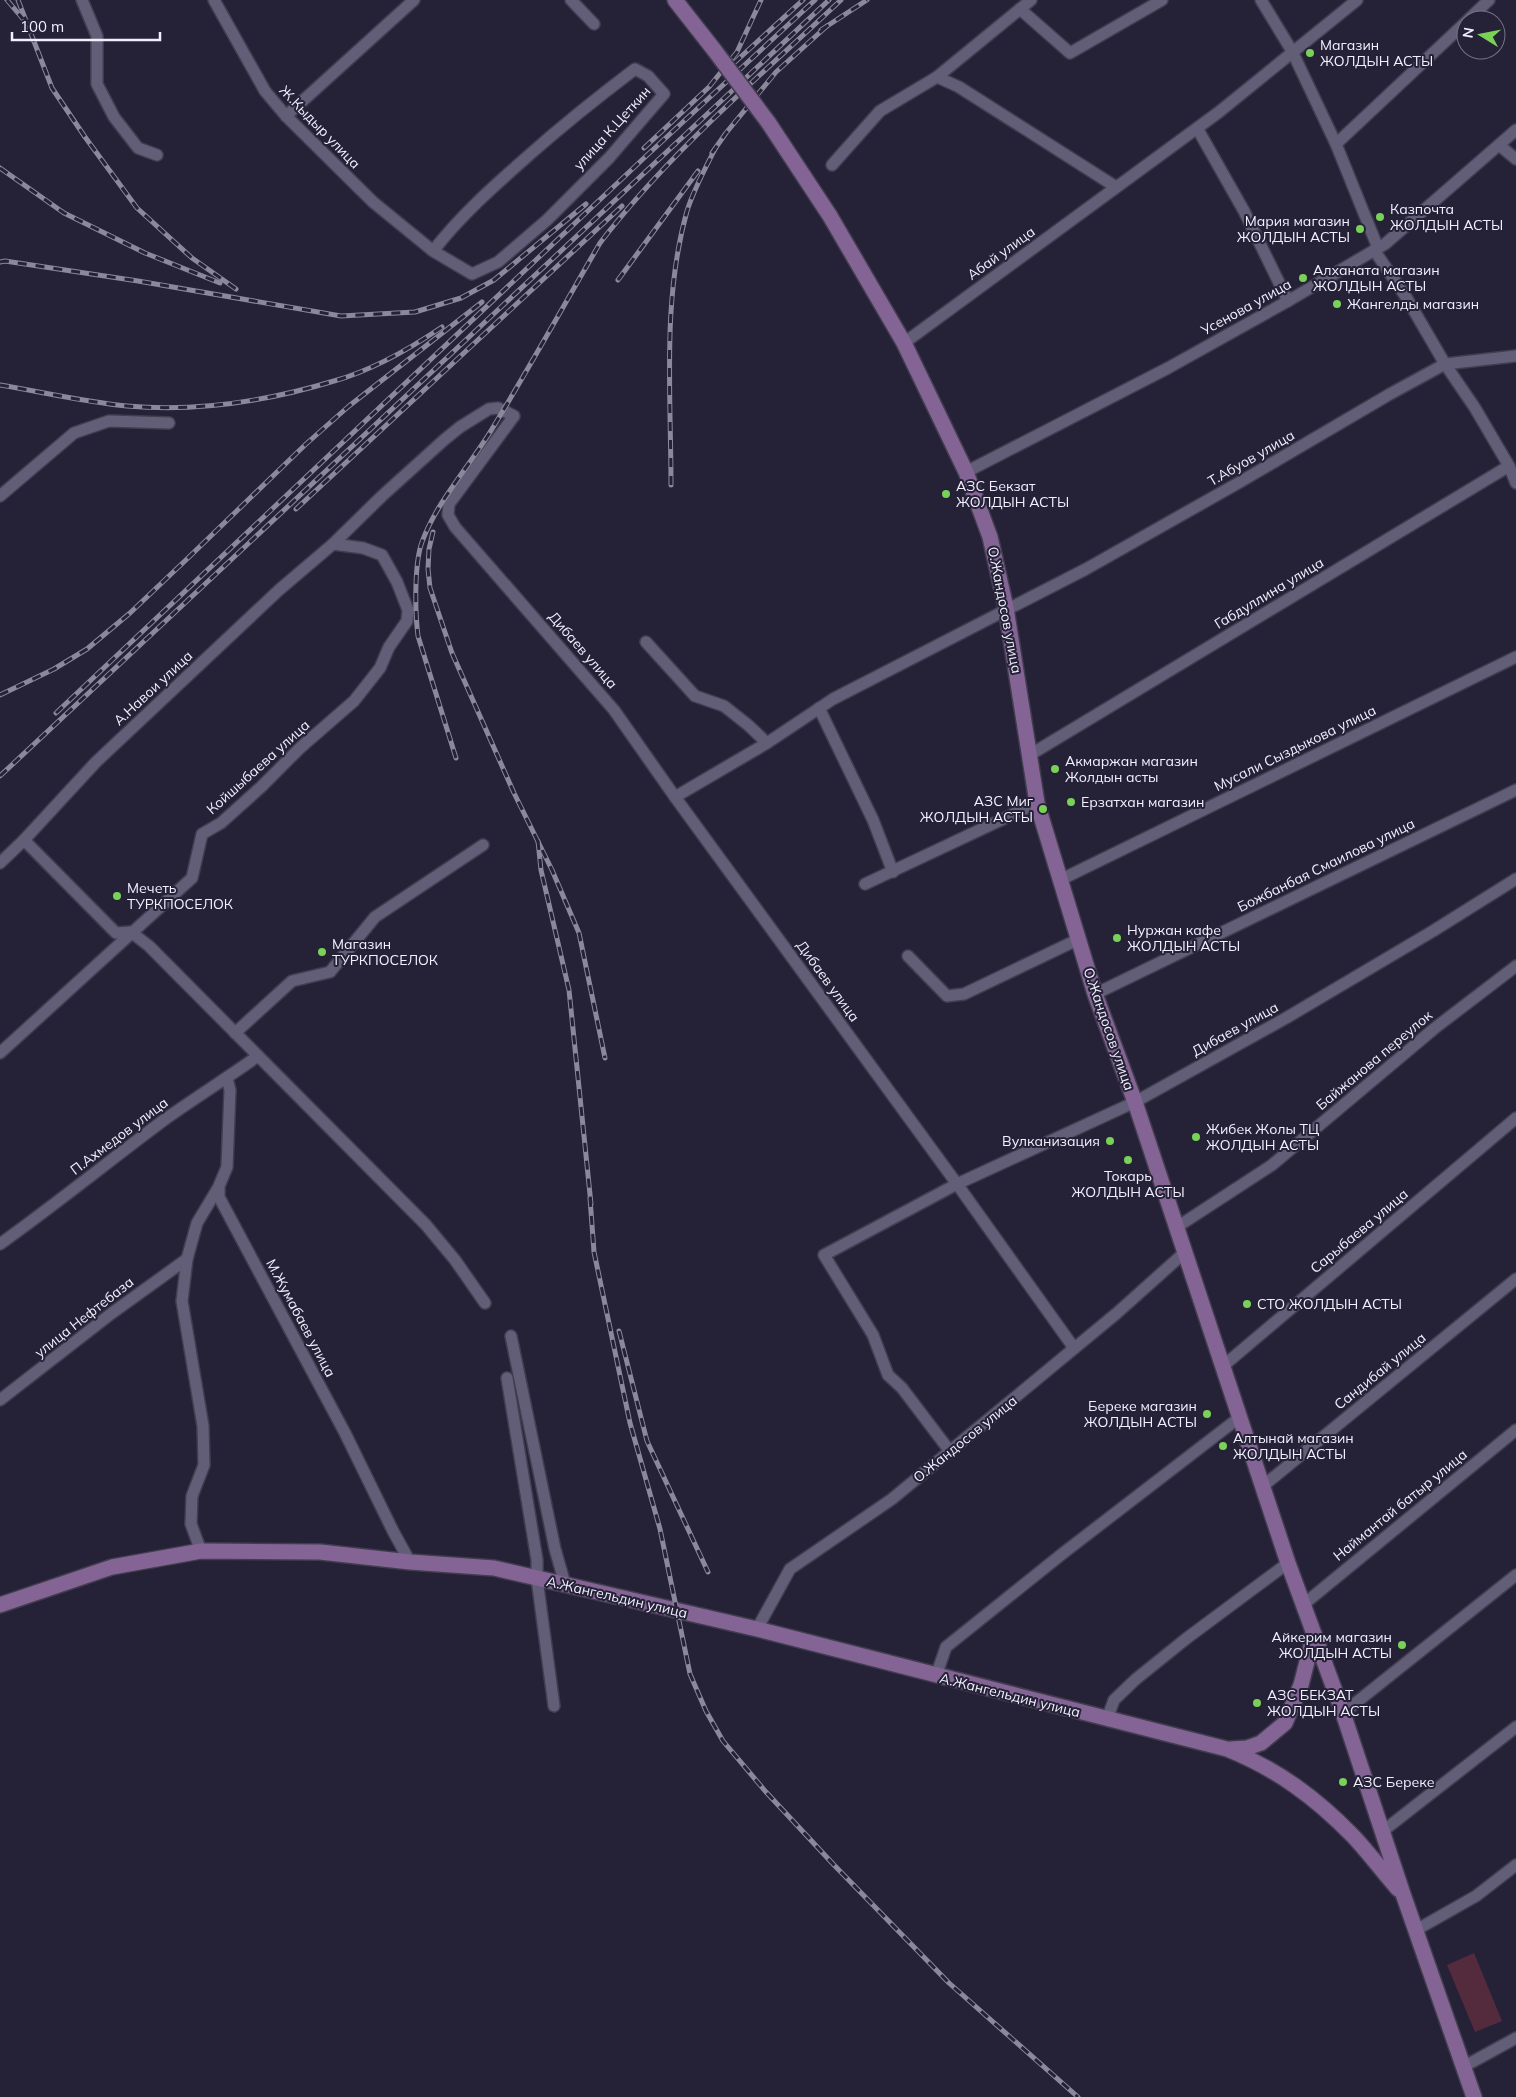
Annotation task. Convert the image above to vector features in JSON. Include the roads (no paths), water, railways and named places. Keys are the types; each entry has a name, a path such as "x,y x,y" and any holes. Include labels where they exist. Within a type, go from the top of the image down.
{"main road":[{"name":"О.Жандосов улица","path":"675,0 768,122 830,216 904,343 966,472 990,537 1006,608 1018,677 1028,756 1037,803 1095,994 1135,1102 1288,1562 1343,1713 1403,1894 1474,2097"},
{"name":"А.Жангельдин улица","path":"0,1606 112,1567 201,1551 320,1552 410,1562 494,1568 757,1629 1228,1749"},
{"path":"1228,1749 1247,1748 1260,1742 1284,1723 1301,1684 1314,1634"},
{"path":"1228,1749 1256,1760 1318,1803 1354,1837 1403,1894"}],"street":[{"path":"82,0 97,36 97,84 114,117 138,148 157,155"},
{"name":"Ж.Кыдыр улица","path":"214,0 265,91 286,116 373,202 433,251"},
{"path":"286,116 414,0"},
{"path":"571,0 594,24"},
{"path":"832,165 880,111 937,77 1031,0"},
{"path":"1020,10 1070,53 1162,0"},
{"path":"1262,0 1292,51 1336,144 1376,249 1445,364 1475,408 1509,466 1516,483"},
{"name":"Абай улица","path":"904,343 1197,128 1357,0"},
{"path":"1479,10 1489,0"},
{"path":"1336,144 1456,31"},
{"name":"улица К.Цеткин","path":"635,68 648,76 664,94 608,158 547,220 498,262 472,274 433,251 462,217 490,189 575,114 635,68"},
{"path":"937,77 959,87 1116,188"},
{"path":"1197,128 1244,211 1288,301"},
{"name":"Усенова улица","path":"966,472 1168,368 1385,244 1516,130"},
{"path":"1499,145 1516,159"},
{"name":"Т.Абуов улица","path":"1006,608 1086,568 1445,364 1516,356"},
{"name":"Дибаев улица","path":"334,544 382,496 444,440 478,415 490,409 498,408 514,416 449,504 448,516 614,710 1074,1348"},
{"path":"0,496 74,433 108,420 169,423"},
{"name":"Габдуллина улица","path":"1028,756 1509,466"},
{"name":"Койшыбаева улица","path":"0,1053 192,878 202,834 221,824 300,748 354,701 380,668 389,647 407,620 408,610 406,601 382,555 362,548 334,544"},
{"name":"А.Навои улица","path":"0,863 24,840 96,762 279,590 334,544"},
{"path":"675,797 767,743 818,708 1006,608"},
{"path":"646,642 695,696 724,706 767,743"},
{"name":"Мусали Сыздыкова улица","path":"1060,880 1516,657"},
{"path":"818,708 873,820 893,872"},
{"name":"Божбанбая Смаилова улица","path":"1095,994 1516,790"},
{"path":"865,884 1037,803"},
{"path":"24,840 116,933 131,932 149,946 236,1033 426,1226 455,1260 485,1303"},
{"path":"236,1033 292,981 330,972 375,917 483,845"},
{"name":"Дибаев улица","path":"949,1450 902,1388 888,1375 873,1335 824,1254 957,1184 1135,1102 1286,1018 1433,931 1516,879"},
{"path":"908,956 947,996 964,994 1079,939"},
{"name":"Байжанова переулок","path":"1177,1227 1272,1165 1435,1028 1516,966"},
{"name":"П.Ахмедов улица","path":"0,1244 63,1199 96,1171 166,1119 258,1056"},
{"path":"201,1551 190,1524 192,1496 204,1465 203,1426 182,1301 187,1259 197,1223 219,1186 227,1167 230,1090 227,1078"},
{"name":"Сарыбаева улица","path":"1222,1367 1516,1118"},
{"name":"М.Жумабаев улица","path":"219,1186 219,1198 345,1433 410,1562"},
{"name":"О.Жандосов улица","path":"757,1629 790,1569 892,1500 1184,1253"},
{"name":"улица Нефтебаза","path":"0,1400 112,1313 187,1259"},
{"name":"Сандибай улица","path":"1263,1486 1516,1279"},
{"path":"511,1336 555,1550 565,1584"},
{"path":"507,1378 538,1560 537,1579 554,1706"},
{"path":"936,1676 946,1647 1062,1554 1240,1417"},
{"name":"Наймантай батыр улица","path":"1304,1604 1516,1430"},
{"path":"1107,1719 1114,1700 1136,1679 1288,1562"},
{"path":"1343,1713 1516,1575"},
{"path":"1383,1831 1516,1727"},
{"path":"1416,1930 1476,1896 1516,1864"},
{"path":"1463,2067 1516,2038"}],"railway":[{"path":"7,0 23,19"},
{"path":"18,0 52,88 137,208 192,258 236,289"},
{"path":"644,148 709,87 737,52 761,0"},
{"path":"734,63 803,0"},
{"path":"56,713 644,158 815,0"},
{"path":"0,776 829,0"},
{"path":"456,758 418,636 416,575 419,551 428,527 445,498 492,429 600,243 627,210 685,147 841,0"},
{"path":"821,30 867,0"},
{"path":"712,153 776,72 827,26"},
{"path":"671,485 669,381 674,278 687,211 696,187 715,149"},
{"path":"0,168 64,213 145,253 220,283"},
{"path":"618,280 698,171"},
{"path":"0,262 5,261 138,281 341,316 415,312 461,298 494,280 586,204"},
{"path":"296,509 622,206"},
{"path":"0,695 54,669 87,649 130,613 306,444 349,406 482,302"},
{"path":"0,385 127,406 179,407 232,403 284,394 348,377 390,358 442,327"},
{"path":"433,532 429,549 428,569 430,588 452,653 579,933 605,1058"},
{"path":"538,841 541,870 569,990 591,1204"},
{"path":"590,1198 594,1252 630,1423 660,1529 690,1674 706,1711 723,1741 766,1792 834,1865 949,1983 1078,2097"},
{"path":"619,1331 647,1441 708,1572"}],"place":[{"name":"Магазин ЖОЛДЫН АСТЫ","path":"1310,53"},
{"name":"Казпочта ЖОЛДЫН АСТЫ","path":"1380,217"},
{"name":"Мария магазин ЖОЛДЫН АСТЫ","path":"1360,229"},
{"name":"Алханата магазин ЖОЛДЫН АСТЫ","path":"1303,278"},
{"name":"Жангелды магазин","path":"1337,304"},
{"name":"АЗС Бекзат ЖОЛДЫН АСТЫ","path":"946,494"},
{"name":"Акмаржан магазин Жолдын асты","path":"1055,769"},
{"name":"Ерзатхан магазин","path":"1071,802"},
{"name":"АЗС Миг ЖОЛДЫН АСТЫ","path":"1043,809"},
{"name":"Мечеть ТУРКПОСЕЛОК","path":"117,896"},
{"name":"Нуржан кафе ЖОЛДЫН АСТЫ","path":"1117,938"},
{"name":"Магазин ТУРКПОСЕЛОК","path":"322,952"},
{"name":"Жибек Жолы ТЦ ЖОЛДЫН АСТЫ","path":"1196,1137"},
{"name":"Вулканизация","path":"1110,1141"},
{"name":"Токарь ЖОЛДЫН АСТЫ","path":"1128,1160"},
{"name":"СТО ЖОЛДЫН АСТЫ","path":"1247,1304"},
{"name":"Береке магазин ЖОЛДЫН АСТЫ","path":"1207,1414"},
{"name":"Алтынай магазин ЖОЛДЫН АСТЫ","path":"1223,1446"},
{"name":"Айкерим магазин ЖОЛДЫН АСТЫ","path":"1402,1645"},
{"name":"АЗС БЕКЗАТ ЖОЛДЫН АСТЫ","path":"1257,1703"},
{"name":"АЗС Береке","path":"1343,1782"}]}
